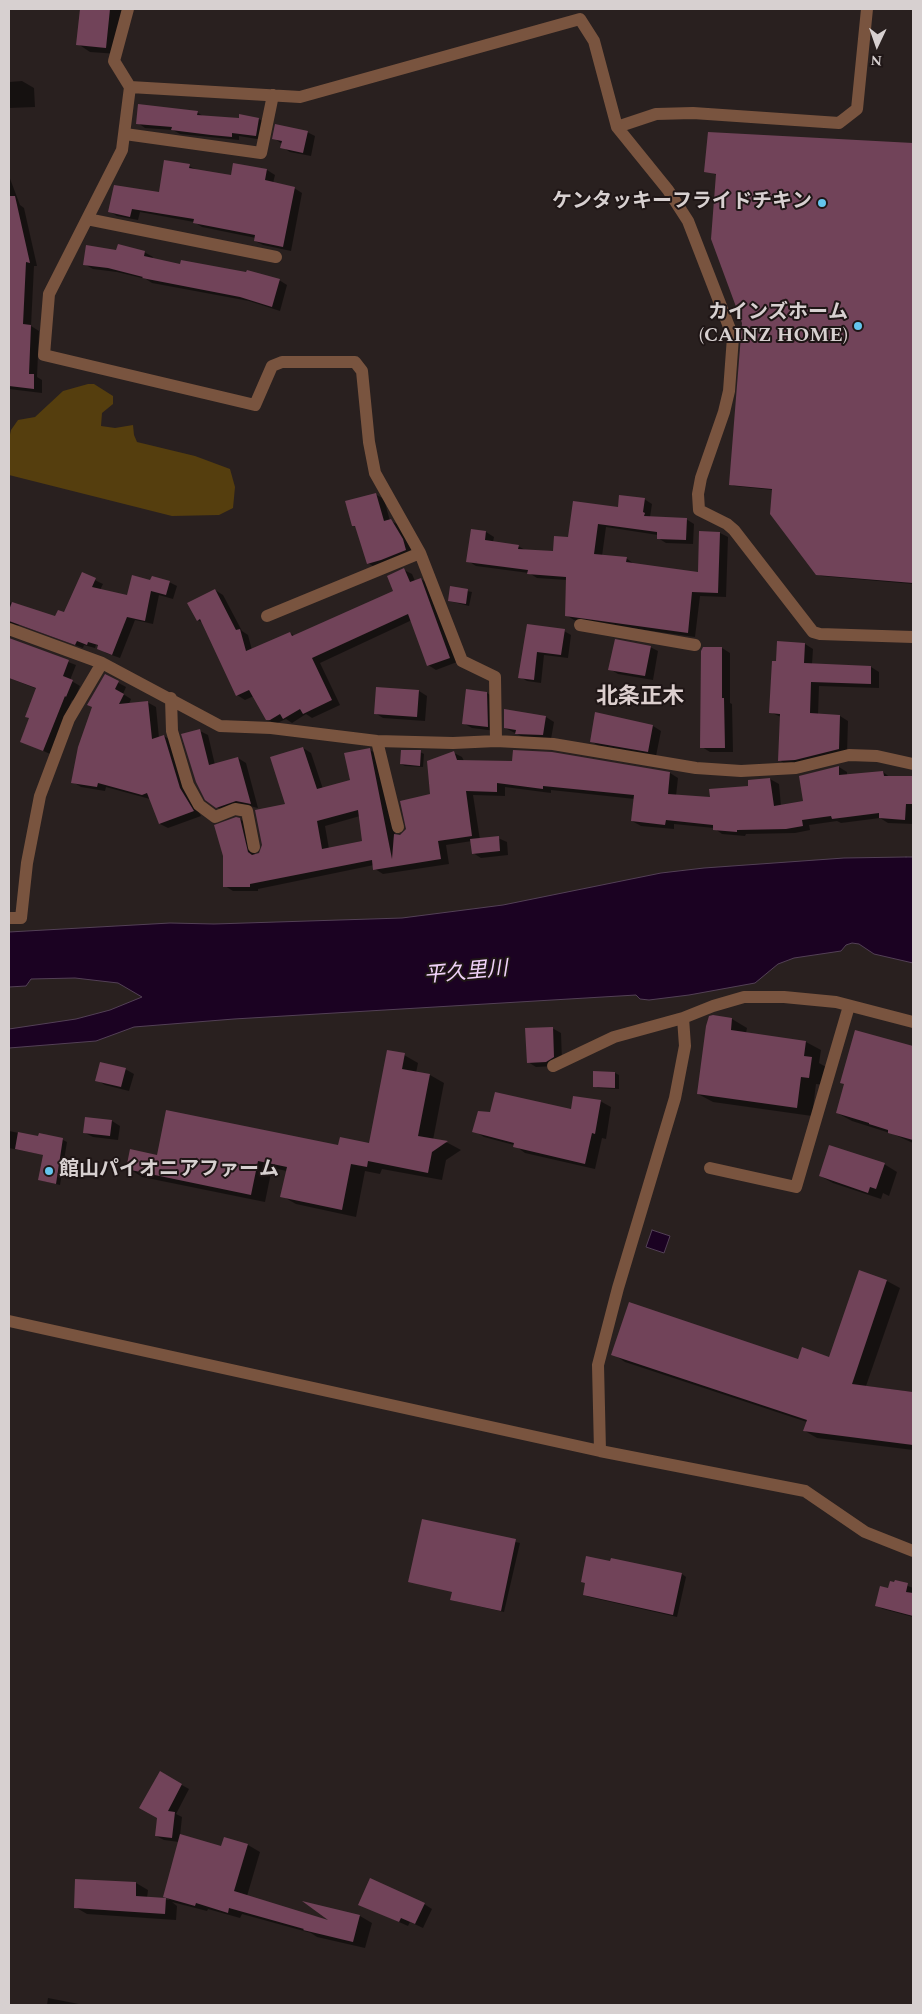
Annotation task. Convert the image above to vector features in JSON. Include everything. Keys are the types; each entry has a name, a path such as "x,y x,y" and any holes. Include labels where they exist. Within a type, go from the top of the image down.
{"street":[{"path":"128,9 114,61 130,87 122,150 49,294 44,355 255,404 272,366 282,362 356,362 362,371 369,442 375,473 420,553 462,661 495,677 496,741"},
{"path":"617,127 656,114 693,112 839,123 857,109 867,9"},
{"path":"130,87 300,97 580,19 594,41 617,127 668,190 688,221 733,337 729,391 724,412 701,478 697,499 699,510 717,518 734,530 813,632 820,634 913,637"},
{"path":"125,134 262,153 273,95"},
{"path":"87,220 276,257"},
{"path":"267,616 420,553"},
{"path":"580,625 695,645"},
{"path":"9,629 102,663 171,698 220,726 271,728 377,741 453,743 496,741 552,744 696,768 741,771 796,768 849,755 877,756 913,764"},
{"path":"9,918 21,918 40,796 69,719 102,663"},
{"path":"171,698 172,732 188,785 199,805 215,817 235,809 247,811 254,847"},
{"path":"377,741 398,826"},
{"path":"553,1066 614,1037 683,1018 713,1006 744,998 784,997 836,1002 913,1022"},
{"path":"710,1168 796,1187 849,1006"},
{"path":"600,1451 598,1366 618,1288 675,1098 685,1046 683,1018"},
{"path":"9,1321 600,1451 805,1491 865,1532 913,1551"}],"shaded area":[{"path":"94,384 113,396 113,404 102,413 101,426 115,428 133,425 137,442 195,456 230,469 235,487 233,508 219,515 172,516 9,475 9,439 11,430 18,420 35,417 63,391"}],"water":[{"name":"平久里川","path":"913,857 913,963 874,954 859,944 852,943 846,945 841,951 794,958 778,964 755,983 649,1000 640,999 636,995 234,1019 134,1027 96,1041 9,1048 9,1029 76,1019 110,1010 142,997 118,983 75,978 31,979 26,986 9,987 9,932 170,923 214,924 402,918 503,905 661,873 844,858"},
{"path":"652,1230 670,1236 664,1253 646,1247"}],"building":[{"path":"80,9 110,9 106,48 76,45"},
{"path":"138,104 198,111 197,115 239,118 239,114 259,118 256,136 232,133 232,137 211,135 171,130 172,127 136,124"},
{"path":"275,124 308,131 303,153 280,148 282,141 272,139"},
{"path":"708,132 913,143 913,583 816,575 770,514 772,489 729,485 742,323 711,239 716,174 704,172"},
{"path":"164,160 190,164 189,168 231,175 233,163 267,169 265,180 295,187 283,247 254,241 255,235 193,223 194,219 132,209 130,217 108,212 114,185 159,192"},
{"path":"9,196 15,196 30,263 26,262 23,324 31,325 29,374 34,374 34,389 9,386"},
{"path":"118,244 145,251 144,256 180,264 181,260 246,272 247,270 280,279 272,307 240,297 142,278 108,268 83,265 86,245 116,250"},
{"path":"376,493 384,521 391,519 403,539 406,550 367,564 355,526 352,526 345,501"},
{"path":"619,495 645,498 644,516 687,518 686,540 657,539 657,532 598,524 594,554 627,557 626,562 698,572 699,531 720,532 718,593 692,592 688,633 565,616 566,577 527,574 528,570 466,562 471,529 486,531 485,540 519,545 518,549 553,551 554,536 568,537 573,501 618,507"},
{"path":"404,568 410,582 421,578 450,658 427,666 408,614 312,658 332,700 303,714 300,709 283,719 280,714 270,720 266,720 249,690 236,696 200,619 197,621 187,603 215,589 236,630 240,629 246,651 290,632 292,636 393,591 387,576"},
{"path":"82,572 96,578 92,587 127,595 132,575 150,580 152,576 170,581 166,595 151,591 145,621 127,617 112,655 97,649 98,645 88,642 87,645 77,641 75,645 9,621 9,610 12,602 55,616 58,610 64,612"},
{"path":"450,586 468,589 466,604 448,601"},
{"path":"527,624 565,629 561,655 537,652 534,680 518,678"},
{"path":"9,638 69,660 63,676 73,680 43,751 20,742 29,718 25,717 36,688 9,678"},
{"path":"615,639 651,646 645,676 608,670"},
{"path":"777,641 805,643 804,663 871,666 871,684 811,682 810,713 840,715 839,749 795,760 778,761 780,714 769,713 772,661 776,661"},
{"path":"703,647 722,647 722,698 724,698 725,748 700,748 701,651"},
{"path":"105,674 119,681 115,689 124,694 119,704 148,701 152,739 164,735 180,788 194,811 159,824 147,793 142,795 98,783 97,787 71,783 78,747 92,707 87,705"},
{"path":"376,687 419,690 417,717 374,714"},
{"path":"466,689 487,692 488,727 462,724"},
{"path":"504,709 546,716 543,735 515,734 516,730 504,728"},
{"path":"595,712 653,725 648,752 590,742"},
{"path":"200,729 209,765 238,757 251,804 236,801 216,808 205,800 196,782 181,734"},
{"path":"303,747 317,789 350,780 344,753 370,748 392,859 394,834 400,835 406,829 400,801 430,794 427,761 454,751 457,760 512,761 513,750 552,752 670,772 668,794 710,797 709,789 748,786 748,780 770,778 774,806 803,801 799,776 839,766 839,775 883,771 884,776 913,776 913,804 906,804 905,820 879,818 879,813 832,819 831,816 802,820 803,826 786,829 737,830 737,832 713,830 713,825 666,820 665,825 631,821 634,795 543,786 543,789 497,783 497,792 466,791 472,836 438,841 441,859 373,870 372,860 250,884 250,887 223,887 223,856 214,825 236,817 240,818 248,852 252,855 259,853 262,845 255,810 285,804 270,757","holes":["358,810 362,841 322,849 317,821"]},
{"path":"401,750 421,750 420,766 400,764"},
{"path":"499,836 500,851 472,854 470,839"},
{"path":"709,1016 732,1018 731,1030 806,1041 804,1056 812,1057 809,1078 801,1077 797,1108 697,1094 706,1026"},
{"path":"553,1027 554,1057 546,1062 527,1063 525,1028"},
{"path":"855,1030 913,1046 913,1140 888,1133 888,1130 836,1113 844,1084 840,1083"},
{"path":"387,1050 405,1053 402,1069 430,1074 418,1136 448,1141 432,1152 428,1173 368,1161 367,1167 351,1164 342,1210 280,1197 287,1167 258,1161 251,1195 126,1169 130,1149 157,1155 166,1110 338,1145 340,1137 369,1143"},
{"path":"100,1062 126,1068 121,1087 95,1081"},
{"path":"593,1071 615,1072 615,1088 593,1087"},
{"path":"495,1092 571,1109 573,1096 601,1100 595,1134 592,1133 585,1164 513,1147 514,1143 472,1132 478,1111 490,1112"},
{"path":"85,1117 112,1120 110,1136 83,1133"},
{"path":"18,1132 38,1136 39,1133 63,1138 56,1184 38,1180 43,1155 15,1149"},
{"path":"829,1145 885,1163 876,1189 870,1187 868,1193 819,1176"},
{"path":"859,1270 887,1280 852,1384 913,1392 913,1445 803,1431 807,1420 611,1355 629,1302 798,1359 802,1347 829,1357"},
{"path":"422,1519 516,1539 501,1611 450,1600 452,1592 408,1582"},
{"path":"586,1556 610,1561 611,1558 682,1573 673,1615 583,1595 585,1583 581,1582"},
{"path":"895,1580 908,1583 906,1592 913,1593 913,1616 875,1606 880,1586 888,1588 890,1581 894,1582"},
{"path":"160,1771 182,1784 168,1811 175,1812 172,1838 155,1836 157,1818 139,1808"},
{"path":"180,1834 221,1846 224,1837 248,1844 234,1891 328,1920 302,1901 360,1915 353,1942 303,1930 229,1908 228,1913 196,1903 195,1906 163,1897"},
{"path":"370,1878 425,1903 415,1924 401,1918 399,1922 358,1905"},
{"path":"75,1879 136,1882 136,1896 166,1898 165,1914 74,1908"}],"place":[{"name":"ケンタッキーフライドチキン","path":"822,203"},
{"name":"カインズホーム (CAINZ HOME)","path":"858,326"},
{"name":"館山パイオニアファーム","path":"49,1171"}],"district":[{"name":"北条正木","path":"640,699"}]}
